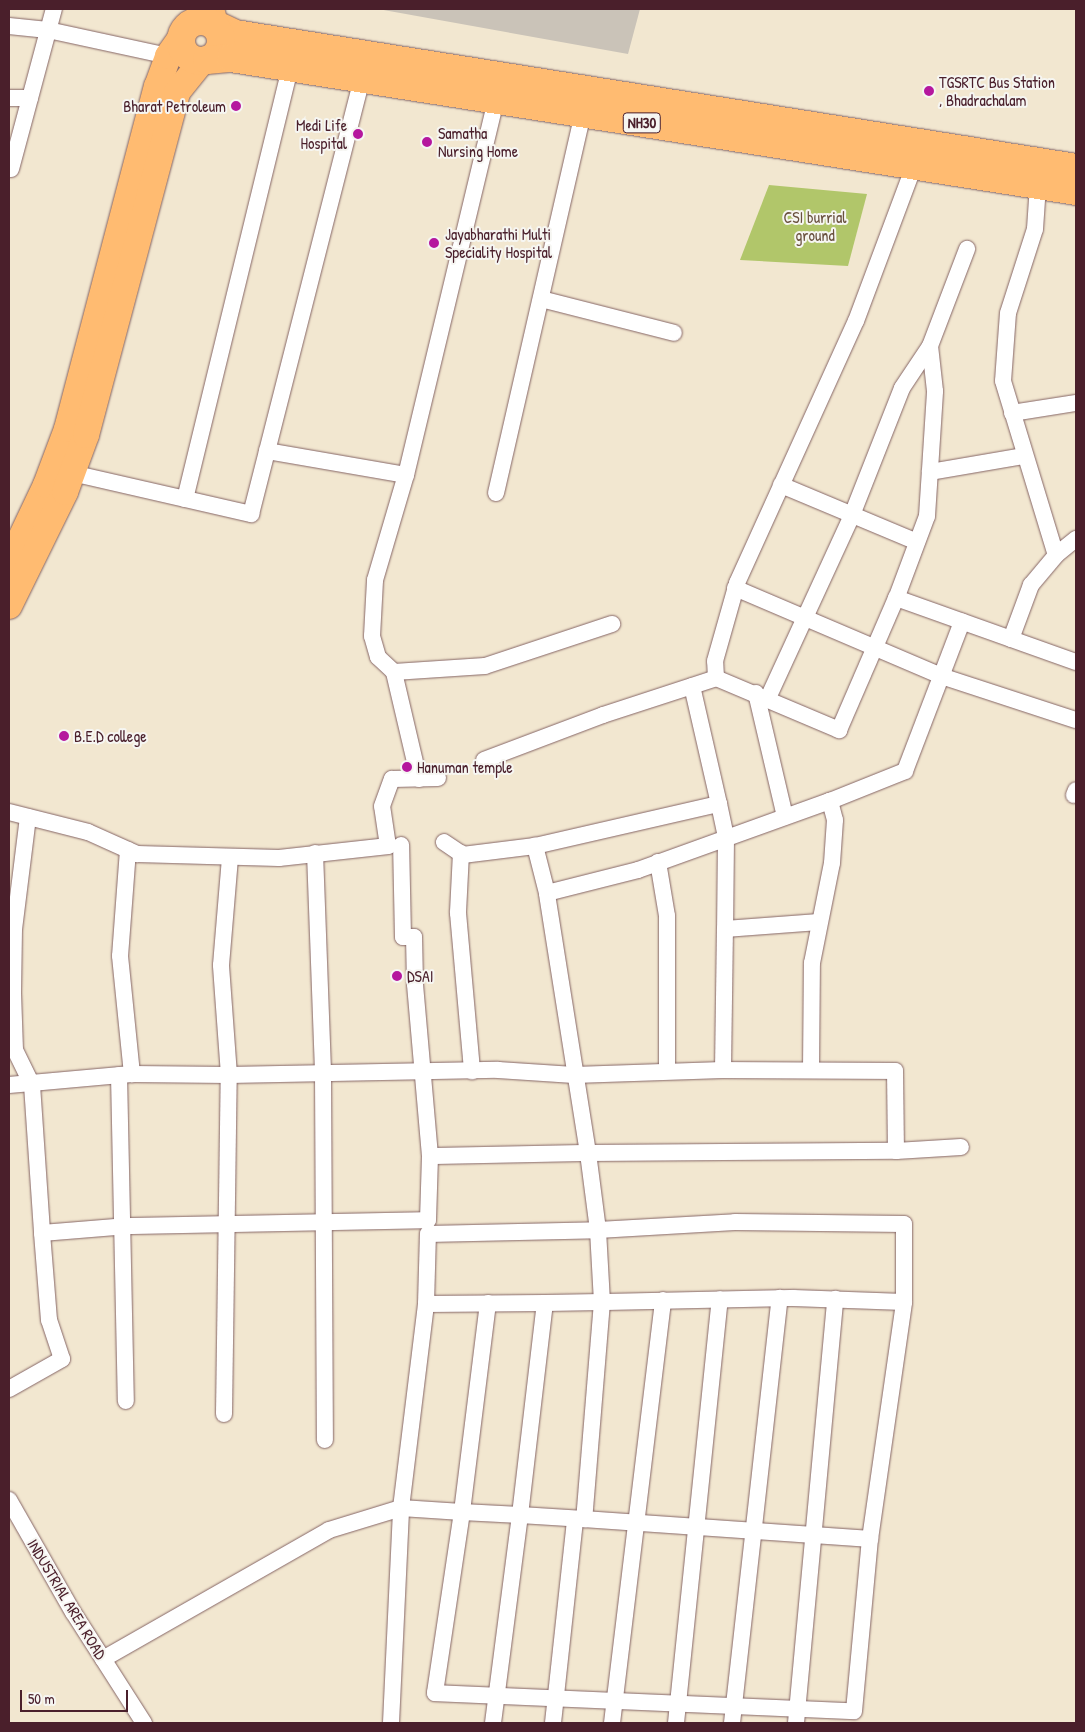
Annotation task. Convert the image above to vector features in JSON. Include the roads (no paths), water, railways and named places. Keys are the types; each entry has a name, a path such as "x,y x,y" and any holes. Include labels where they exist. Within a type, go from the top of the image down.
{"highway":[{"path":"175,46 183,9"},
{"path":"212,16 221,36 220,48 204,60 185,53 175,46 196,22 212,16"},
{"name":"NH30","path":"212,16 236,34 1076,168"},
{"name":"NH30","path":"204,60 231,58 1076,192"}],"main road":[{"path":"9,606 17,554 67,429 157,87 175,46"},
{"path":"17,554 72,473 119,315 177,92 204,60"}],"street":[{"path":"11,169 54,9"},
{"path":"9,26 175,46"},
{"path":"185,499 290,67"},
{"path":"72,473 251,514 362,80"},
{"path":"9,98 30,98"},
{"path":"419,779 394,672 378,657 372,636 376,580 406,475 496,101"},
{"path":"496,493 583,114"},
{"path":"716,678 715,661 735,588 781,485 818,411 856,321 914,166"},
{"path":"1038,185 1035,229 1008,313 1003,381 1024,456 1056,555"},
{"path":"785,817 762,696 804,619 852,515 902,388 930,346 967,249"},
{"path":"541,299 674,333"},
{"path":"484,760 716,678 839,730 896,599 927,516 935,391 930,346"},
{"path":"1012,413 1076,403"},
{"path":"267,450 406,475"},
{"path":"930,472 1024,456"},
{"path":"781,485 917,542"},
{"path":"1011,639 1031,585 1056,555 1076,539"},
{"path":"735,588 941,676 1076,720"},
{"path":"896,599 1076,662"},
{"path":"547,893 658,862 830,801 905,771 962,622"},
{"path":"394,672 485,666 612,624"},
{"path":"692,686 726,838 723,1070"},
{"path":"9,812 88,832 137,854 279,858 388,846 382,806 392,779 438,778"},
{"path":"811,1070 812,963 832,863 834,820 830,801"},
{"path":"444,842 461,853 535,846 719,804"},
{"path":"9,1389 62,1360 49,1320 32,1085 15,1050 13,993 14,929 28,817"},
{"path":"391,1723 401,1508 426,1304 430,1156 415,984 414,937 403,937 401,845"},
{"path":"535,846 547,893 574,1075 588,1152 598,1230 602,1302 580,1519 553,1723"},
{"path":"126,1401 120,1227 126,1075 120,956 128,850"},
{"path":"315,853 323,1073 325,1440"},
{"path":"461,853 458,913 472,1071"},
{"path":"224,1414 229,1075 221,965 230,858"},
{"path":"658,862 666,916 667,1071"},
{"path":"725,929 819,922"},
{"path":"9,1086 126,1075 472,1071 574,1075 723,1070 895,1071 896,1152"},
{"path":"430,1156 588,1152 896,1152 961,1147"},
{"path":"42,1233 120,1227 324,1223 598,1230 734,1222 904,1224 904,1302 870,1539 854,1717 797,1716 734,1706 435,1693 462,1512 488,1303"},
{"path":"426,1304 780,1298 904,1302"},
{"path":"732,1723 752,1531 780,1298"},
{"path":"676,1723 698,1527 720,1299"},
{"path":"797,1716 835,1299"},
{"path":"612,1723 663,1300"},
{"path":"494,1723 499,1695 545,1303"},
{"name":"INDUSTRIAL AREA ROAD","path":"9,1500 103,1659 144,1723"},
{"path":"103,1659 329,1530 401,1508 870,1539"}],"place":[{"name":"TGSRTC Bus Station , Bhadrachalam","path":"929,91"},
{"name":"Bharat Petroleum","path":"236,106"},
{"name":"Medi Life Hospital","path":"358,134"},
{"name":"Samatha Nursing Home","path":"427,142"},
{"name":"Jayabharathi Multi Speciality Hospital","path":"434,243"},
{"name":"B.E.D college","path":"64,736"},
{"name":"Hanuman temple","path":"407,767"},
{"name":"DSAI","path":"397,976"}],"park label":[{"name":"CSI burrial ground","path":"815,226"}]}
